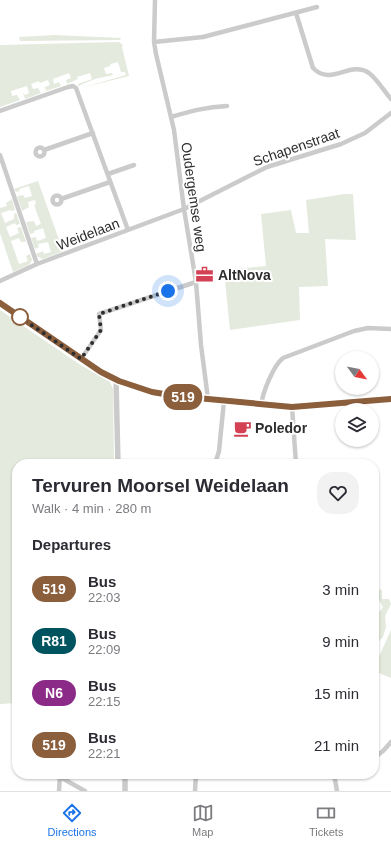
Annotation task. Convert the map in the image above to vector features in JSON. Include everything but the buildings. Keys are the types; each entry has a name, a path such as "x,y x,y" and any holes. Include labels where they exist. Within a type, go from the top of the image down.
{"street":[{"name":"Oudergemse weg","path":"155,0 154,42 174,130 184,209 196,282 208,399"},
{"path":"154,42 203,37 317,7"},
{"path":"296,13 313,68 319,74 329,76 352,69 362,70 369,73 391,99"},
{"path":"0,111 68,86 73,86 78,92 128,230"},
{"path":"171,117 210,106 227,106"},
{"name":"Schapenstraat","path":"184,209 267,167 341,144 365,133 391,113"},
{"path":"44,150 93,133"},
{"path":"0,155 37,264"},
{"path":"108,174 134,165"},
{"path":"61,199 110,182"},
{"name":"Weidelaan","path":"0,281 37,264 184,209"},
{"path":"81,359 101,330 99,314 196,282"},
{"path":"0,304 81,359 116,380 158,393 260,405 292,407 391,399"},
{"path":"260,405 273,372 278,362 283,358 290,354 354,331 368,328 391,329"},
{"path":"116,380 118,459"},
{"path":"217,459 219,451 224,401"},
{"path":"292,407 296,459"},
{"path":"379,754 391,742"},
{"path":"59,791 60,779"},
{"path":"65,779 86,791"},
{"path":"125,779 125,791"},
{"path":"195,791 196,779"},
{"path":"335,779 337,791"}],"shaded area":[{"path":"55,35 121,38 120,40 20,41 19,37"},
{"path":"119,42 123,45 122,47 129,76 81,88 126,75 125,72 121,72 118,62 110,64 110,66 104,68 106,74 112,73 113,75 95,79 78,86 78,84 92,79 90,73 77,77 78,79 67,84 66,80 71,78 69,73 53,79 54,84 59,82 61,86 46,91 45,87 50,85 48,80 31,84 33,89 38,88 41,93 25,99 23,93 25,95 29,93 27,86 11,91 12,96 17,95 20,100 0,107 0,45"},
{"path":"38,181 63,251 43,259 38,257 36,254 43,251 44,254 51,252 48,242 38,244 39,247 35,249 31,238 36,237 37,241 46,238 43,228 30,234 26,222 34,221 36,226 41,224 34,205 36,204 35,200 28,202 29,207 22,211 17,196 23,195 25,198 32,196 29,186 19,189 20,191 16,192 14,189"},
{"path":"353,194 356,240 325,239 328,286 299,287 300,320 230,330 224,270 266,266 261,214 291,210 296,233 309,233 306,200"},
{"path":"12,199 15,210 1,213 5,223 14,219 14,214 16,213 20,224 16,225 15,223 6,227 10,237 19,233 17,228 21,227 26,242 21,242 19,238 11,241 19,264 28,261 26,256 30,254 32,260 29,265 13,272 0,233 0,208 7,206 6,203"},
{"path":"0,310 79,364 110,382 113,389 114,459 12,459 12,703 0,704"},
{"path":"379,589 382,590 382,599 389,599 391,604 385,616 386,627 383,637 379,641 379,612 383,607 379,600"},
{"path":"391,630 391,678 379,673 379,657"}],"bus line":[{"name":"519","path":"0,303 101,372 125,384 152,392 260,405 292,407 391,399"}],"place":[{"name":"AltNova","path":"205,275"},
{"name":"Poledor","path":"242,428"}],"route":[{"path":"20,317 81,359 100,333 101,326 99,314 168,291"}]}
